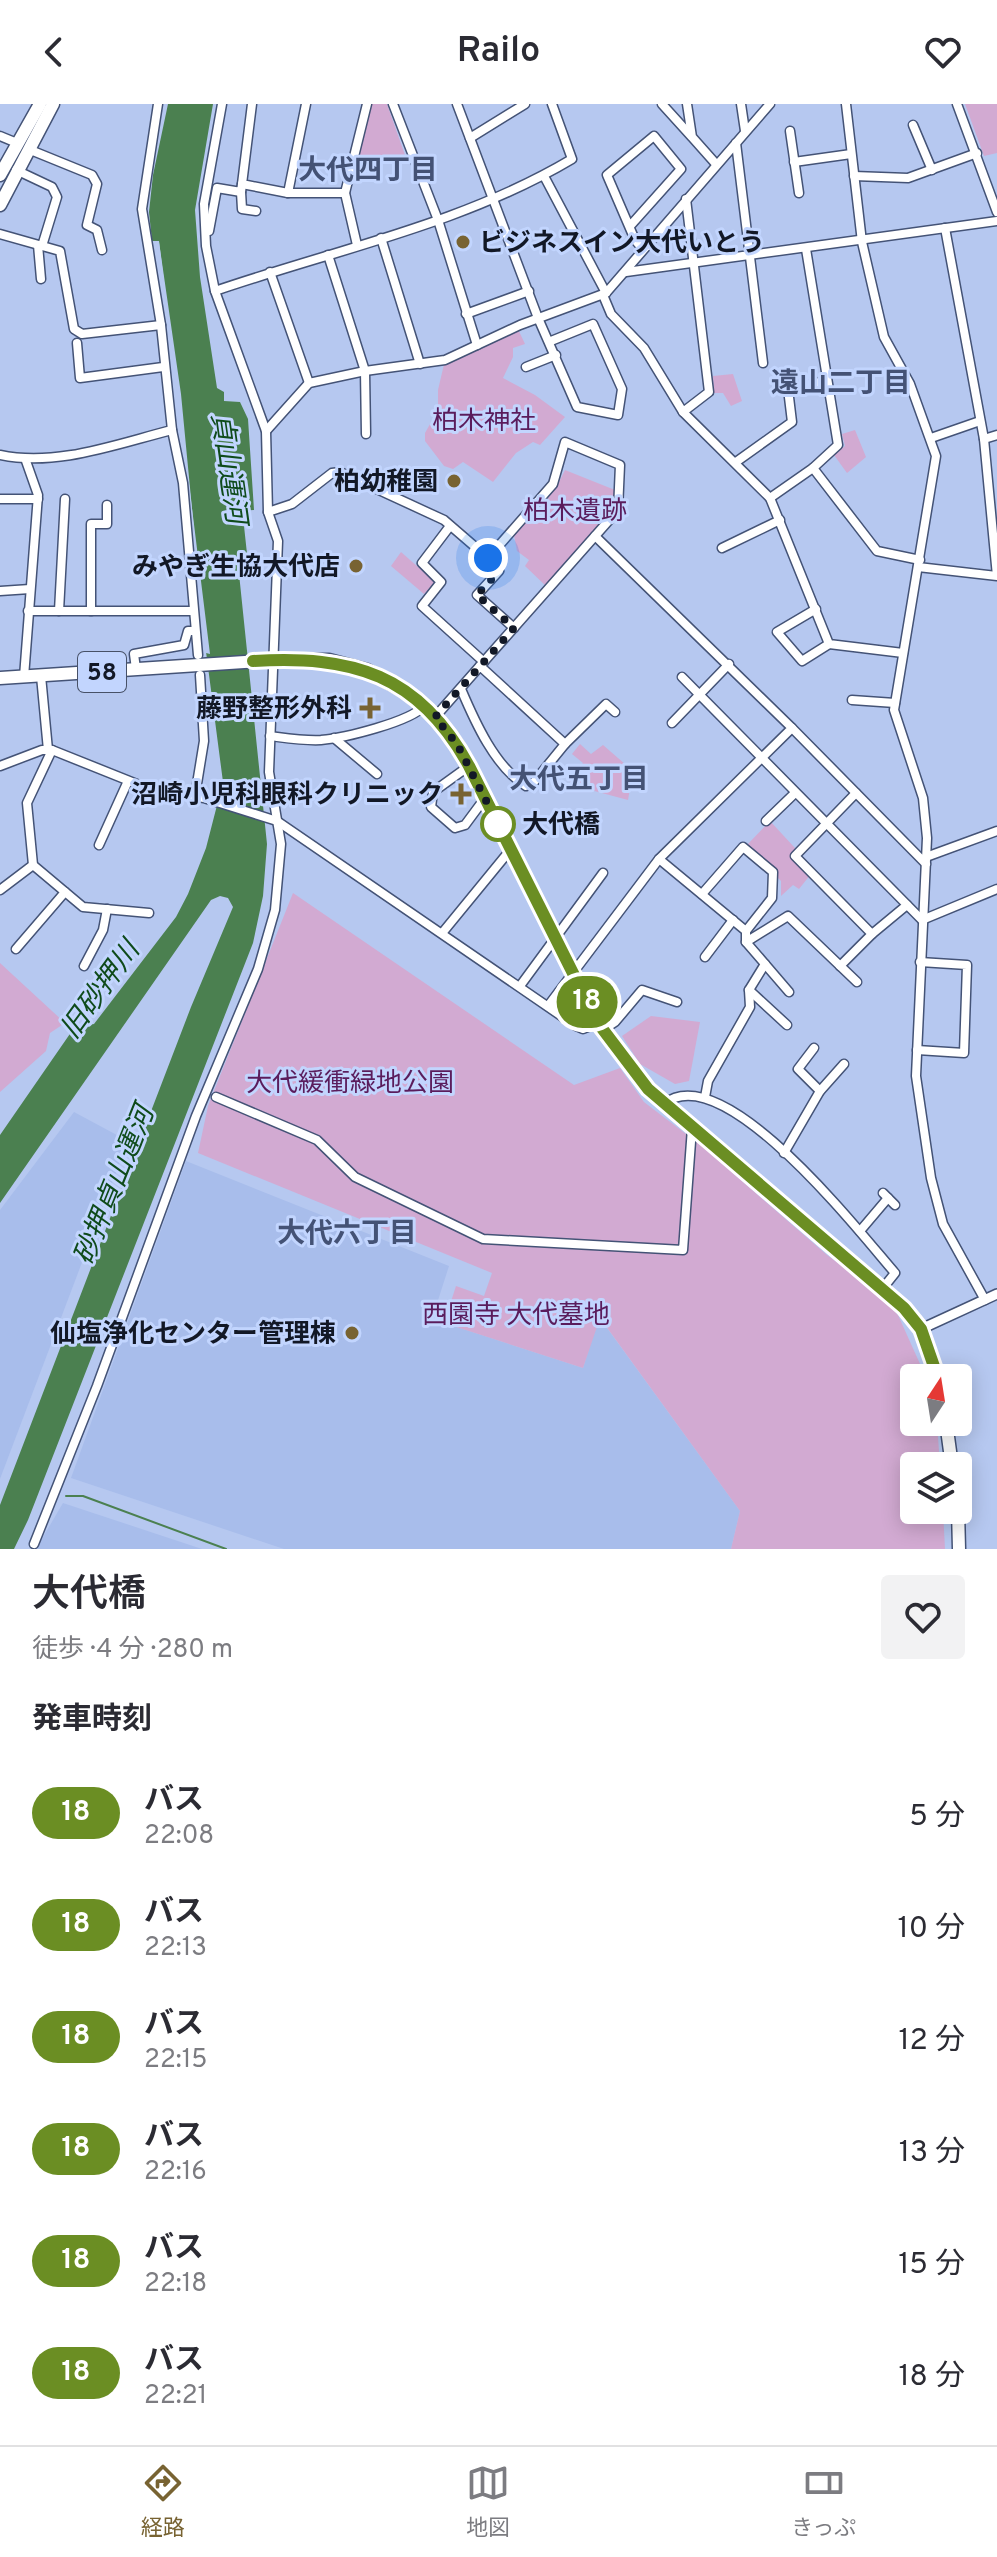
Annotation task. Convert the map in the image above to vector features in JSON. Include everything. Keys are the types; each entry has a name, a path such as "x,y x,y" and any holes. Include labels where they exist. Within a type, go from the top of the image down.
{"main road":[{"path":"2,196 16,170 22,146 40,104"},
{"path":"0,175 53,104"},
{"name":"58","path":"0,678 315,659 353,665 389,682 424,706 451,735 469,766 600,1027 664,1104 883,1288 921,1329 933,1364"},
{"path":"958,1524 959,1549"}],"street":[{"path":"158,104 142,209 161,325 172,430 183,483 193,611 201,665 204,741 200,797"},
{"path":"34,1544 108,1358 196,1116 266,947 281,860 269,772 278,541 268,512 266,431 215,291 206,246 204,204 222,104"},
{"path":"252,104 241,188 242,209 256,211"},
{"path":"288,193 306,104"},
{"path":"357,245 345,193 367,104"},
{"path":"393,104 438,220 477,345"},
{"path":"457,104 538,318 551,341 577,407 618,415 622,389 593,324 551,341"},
{"path":"470,138 525,104"},
{"path":"215,291 438,220 544,176 572,159 552,104"},
{"path":"662,104 716,164"},
{"path":"687,104 692,137"},
{"path":"741,104 745,131"},
{"path":"266,431 309,383 365,371 445,360 538,318 605,294 770,104"},
{"path":"846,104 862,242 884,337 910,384 931,438 936,465 894,710 923,798 926,860 916,1076 937,1205 943,1224 985,1300"},
{"path":"957,104 997,212"},
{"path":"913,125 932,170"},
{"path":"790,131 799,193"},
{"path":"0,136 92,175 97,184 87,225 97,230 102,250"},
{"path":"630,226 681,169 654,136 607,175 630,226 642,248"},
{"path":"736,143 763,363"},
{"path":"854,176 908,178 977,153"},
{"path":"794,162 851,154"},
{"path":"16,170 52,187 57,197 40,245 41,279"},
{"path":"544,176 605,294 611,314 644,348 683,412 770,498 829,644"},
{"path":"206,246 217,188 345,193"},
{"path":"683,412 709,392 686,199"},
{"path":"626,272 862,242 997,221"},
{"path":"813,468 877,551 919,563 997,576 993,489 945,228"},
{"path":"0,234 60,251 74,329 82,334 161,325"},
{"path":"381,238 420,364"},
{"path":"770,498 813,468 838,445 825,381 806,249"},
{"path":"328,255 365,371 366,434"},
{"path":"270,272 309,383"},
{"path":"466,314 529,291"},
{"path":"77,343 80,378 163,367"},
{"path":"526,367 556,355"},
{"path":"736,462 792,422 788,389 825,381"},
{"path":"931,438 980,421"},
{"path":"0,455 26,461 61,457 172,430"},
{"path":"984,439 997,435"},
{"path":"435,717 618,510 620,465 565,442 553,484 488,558"},
{"path":"24,677 38,499 26,461"},
{"path":"268,512 292,504 332,473 340,472 450,526 488,558 499,571 477,595 514,628"},
{"path":"0,499 38,499"},
{"path":"59,611 65,499"},
{"path":"91,611 91,524 107,524 107,505"},
{"path":"722,548 780,520"},
{"path":"450,526 422,563 441,582 422,606 565,744"},
{"path":"595,536 926,860"},
{"path":"0,591 30,589"},
{"path":"816,609 777,632 802,661 829,644 903,653"},
{"path":"28,611 193,611"},
{"path":"136,669 134,654 184,645 188,631 195,631"},
{"path":"672,723 729,664"},
{"path":"41,676 50,750 27,803 33,865 83,907 149,913"},
{"path":"682,677 922,920"},
{"path":"461,689 500,760 514,779 526,786 534,782 565,744 606,704 615,712"},
{"path":"852,700 895,703"},
{"path":"270,736 319,740 334,738 409,717 424,706"},
{"path":"548,1006 659,859 792,728"},
{"path":"334,738 377,774"},
{"path":"0,766 50,750 147,788 200,797 277,821 583,1029 615,1022 642,990 677,1002"},
{"path":"469,766 433,792 431,807 455,828 465,825 485,798"},
{"path":"99,845 128,781"},
{"path":"766,821 795,793"},
{"path":"856,793 795,856 872,934"},
{"path":"926,860 997,831"},
{"path":"702,894 743,847 773,872 772,898 746,931 746,942 789,992"},
{"path":"443,932 511,849"},
{"path":"659,859 746,931"},
{"path":"0,890 33,865"},
{"path":"520,986 603,873"},
{"path":"922,920 997,889"},
{"path":"16,949 65,892"},
{"path":"840,966 907,905"},
{"path":"84,966 103,930 107,909"},
{"path":"746,942 788,916 857,982"},
{"path":"705,957 733,920"},
{"path":"917,1050 964,1053 967,965 920,962"},
{"path":"705,1097 708,1081 750,1007 749,990 765,964"},
{"path":"749,990 787,1025"},
{"path":"814,1048 798,1069 820,1091"},
{"path":"784,1153 820,1091 844,1064"},
{"path":"664,1104 678,1095 705,1097 756,1129 814,1179 895,1273 883,1288"},
{"path":"216,1097 317,1140 355,1177 483,1239 683,1250 692,1128"},
{"path":"860,1231 888,1198"},
{"path":"921,1329 997,1294"}],"shaded area":[{"path":"74,1112 128,1141 0,1479 0,1210"},
{"path":"186,1161 449,1266 432,1319 583,1368 599,1317 740,1511 731,1549 284,1549 71,1478"},
{"path":"63,1503 202,1549 36,1549"}],"green space":[{"path":"370,104 387,104 405,155 355,170"},
{"path":"965,104 997,104 997,153 984,156"},
{"name":"柏木神社","path":"517,327 525,344 513,348 513,357 503,378 535,395 565,417 540,445 533,442 516,453 493,482 463,462 453,469 444,466 425,441 425,433 438,410 438,390 445,360"},
{"path":"733,374 742,401 731,406 723,393 714,393 713,376"},
{"path":"855,430 866,457 847,473 834,455 845,446 842,434"},
{"name":"柏木遺跡","path":"565,470 615,490 614,509 547,587 525,566 529,560 517,551 514,535 556,488"},
{"path":"401,552 435,582 424,594 391,566"},
{"path":"580,744 591,754 603,745 633,771 628,800 572,785 569,780 583,763 572,754"},
{"path":"770,821 795,848 793,857 811,874 799,889 793,885 781,896 781,881 746,846"},
{"name":"大代緩衝緑地公園","path":"293,893 574,1085 620,1068 644,1102 703,1147 827,1255 877,1291 898,1315 920,1364 900,1364 900,1436 938,1436 939,1452 900,1452 900,1524 944,1524 945,1549 731,1549 740,1511 600,1318 583,1368 444,1323 456,1286 484,1296 492,1273 198,1153 208,1106"},
{"path":"0,963 65,1023 50,1033 46,1051 0,1092"},
{"path":"651,1016 700,1022 689,1081 675,1084 640,1064 622,1036"}],"water":[{"name":"貞山運河","path":"168,104 213,104 195,210 200,277 217,388 224,392 224,401 240,402 248,419 254,510 236,511 236,525 244,526 248,563 238,564 267,844 263,896 253,943 28,1520 14,1549 0,1549 0,1505 191,1007 233,907 228,898 220,896 211,900 0,1203 0,1135 74,1028 94,1024 176,917 206,848 223,782 205,644 181,394 159,242 152,241 149,212 153,175"}],"pier":[{"path":"152,241 159,241 210,654 202,652 177,395"}],"waterway":[{"path":"66,1496 83,1496 226,1549"}],"bus line":[{"name":"18","path":"253,661 315,659 353,665 407,693 435,717 451,735 469,766 603,1030 648,1089 904,1308 921,1329 934,1364"}],"place":[{"name":"ビジネスイン大代いとう","path":"463,242"},
{"name":"柏幼稚園","path":"454,481"},
{"name":"みやぎ生協大代店","path":"356,566"},
{"name":"藤野整形外科","path":"370,708"},
{"name":"沼崎小児科眼科クリニック","path":"461,794"},
{"name":"大代橋","path":"498,824"},
{"name":"仙塩浄化センター管理棟","path":"352,1333"}],"district":[{"name":"大代四丁目","path":"368,169"},
{"name":"遠山二丁目","path":"841,382"},
{"name":"大代五丁目","path":"579,778"},
{"name":"大代六丁目","path":"347,1232"}],"route":[{"path":"488,558 499,571 477,595 514,628 435,717 457,744 498,824"}],"water label":[{"name":"旧砂押川","path":"99,989"},
{"name":"砂押貞山運河","path":"113,1185"}],"park label":[{"name":"西園寺 大代墓地","path":"516,1314"}]}
